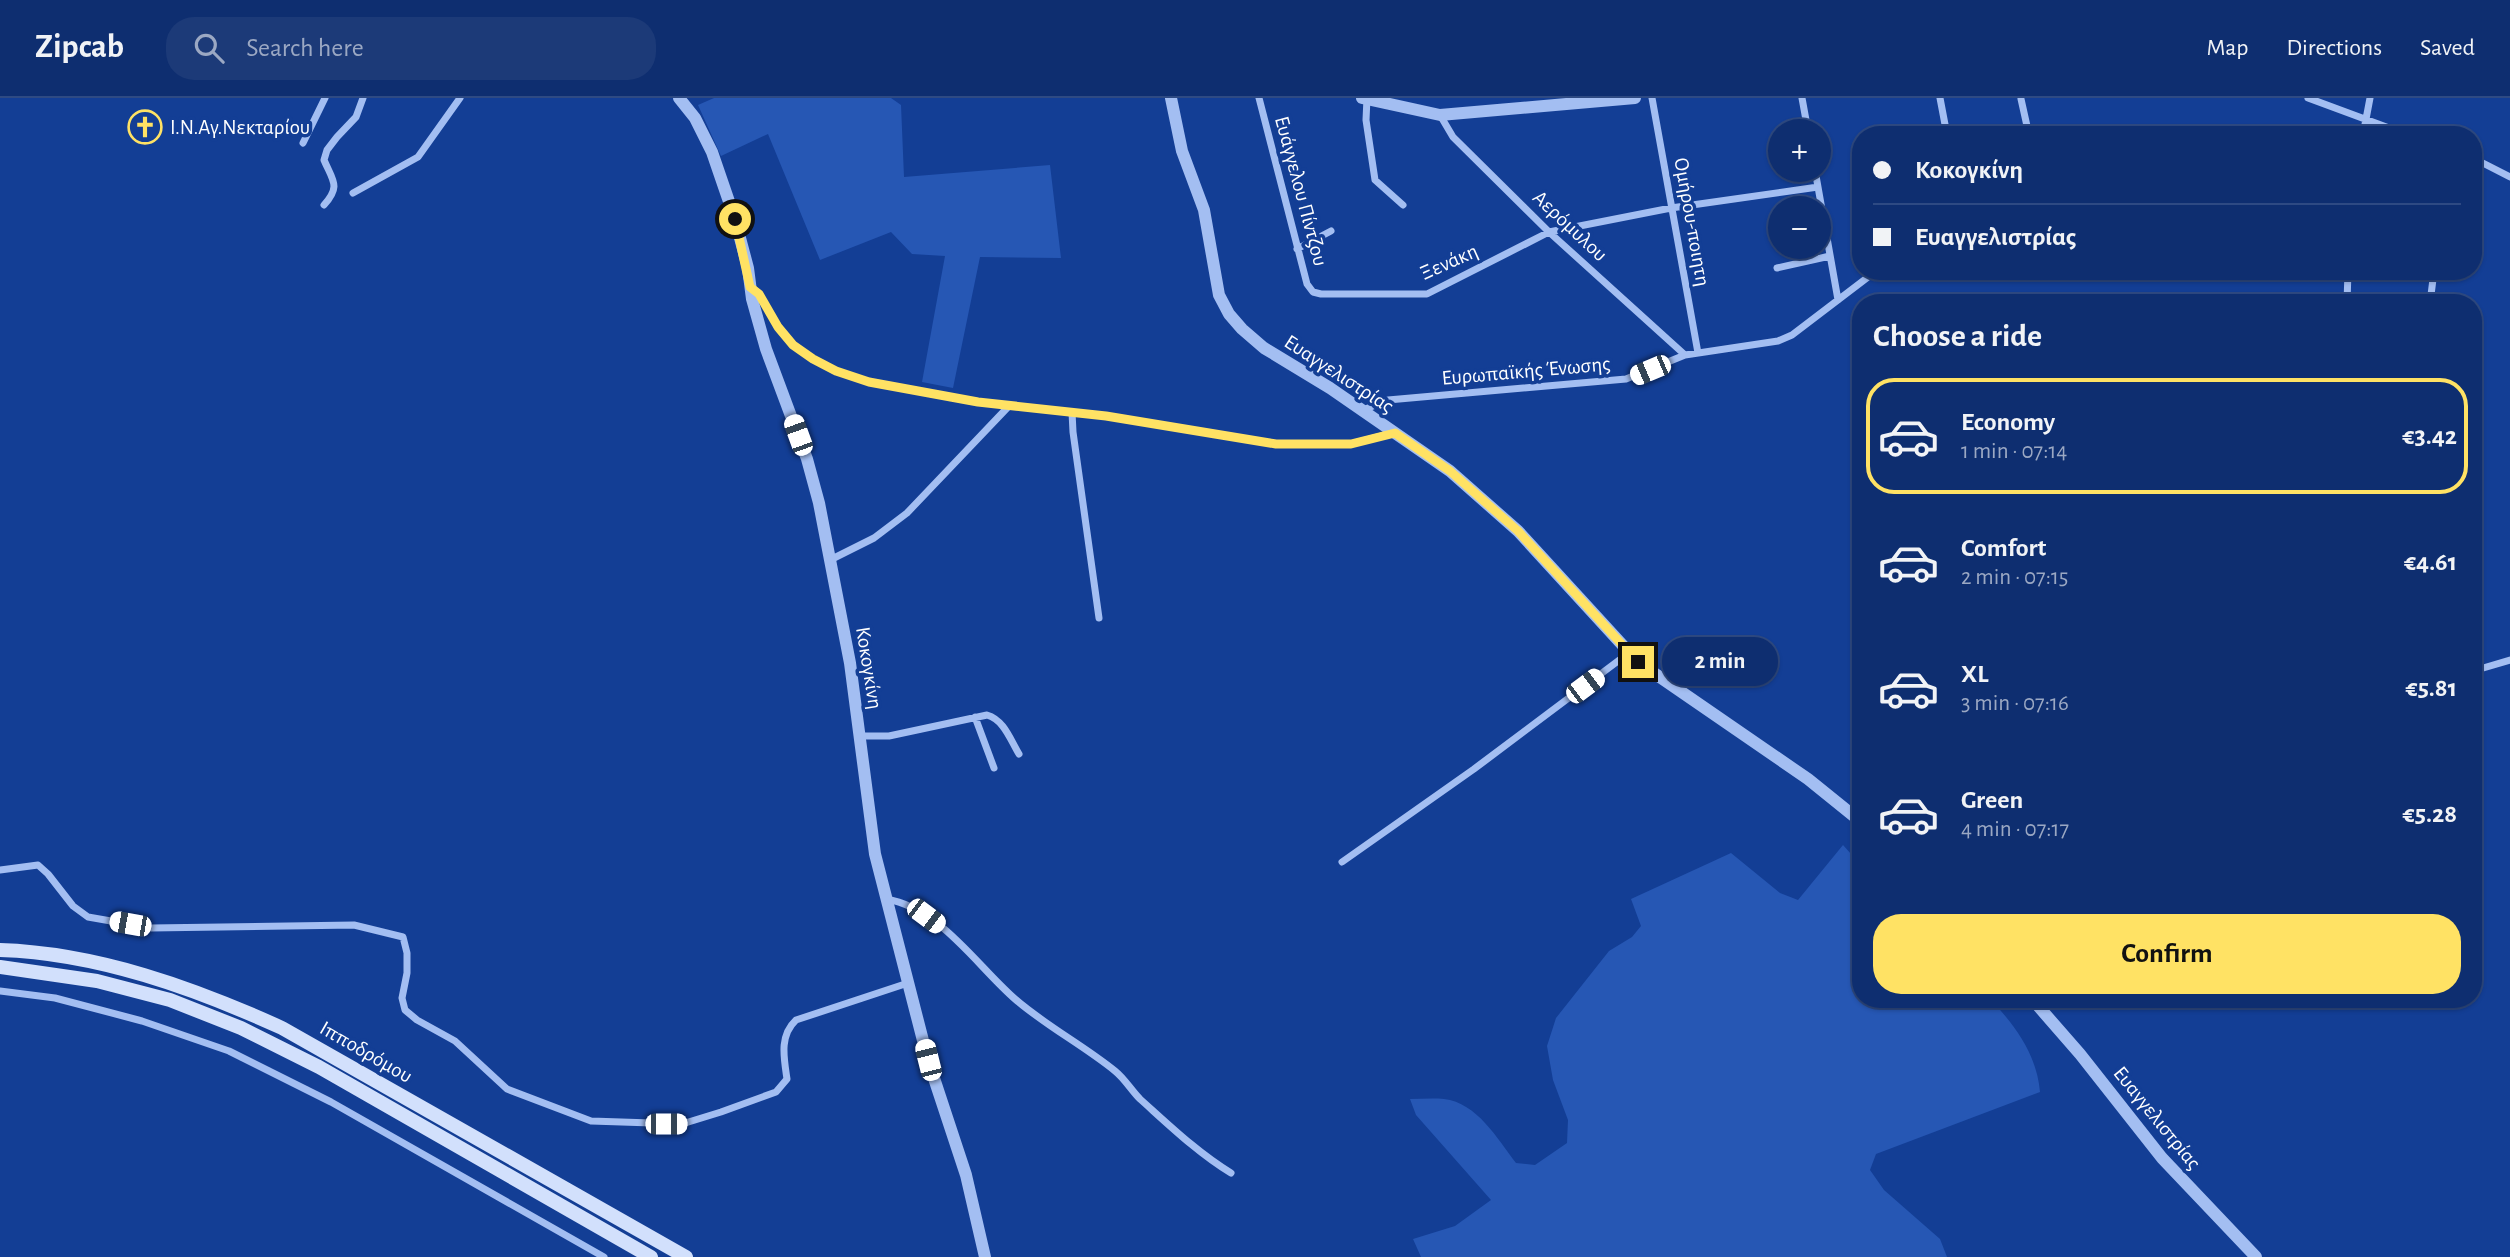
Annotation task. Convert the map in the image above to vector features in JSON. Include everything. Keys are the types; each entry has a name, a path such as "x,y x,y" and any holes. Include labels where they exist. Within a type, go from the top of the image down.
{"main road":[{"name":"Ιπποδρόμου","path":"0,950 88,961 226,1002 282,1028 686,1257"},
{"name":"Ιπποδρόμου","path":"0,967 97,981 170,1000 241,1028 319,1067 651,1257"}],"street":[{"path":"303,142 325,98"},
{"path":"324,205 334,194 335,182 324,160 327,150 356,117 363,98"},
{"path":"353,193 418,157 460,98"},
{"name":"Κοκογκίνη","path":"679,98 695,118 712,152 735,219 766,349 807,459 850,663 872,841 938,1092 966,1175 985,1257"},
{"name":"Ευαγγελιστρίας","path":"1171,98 1182,151 1204,210 1219,295 1242,330 1264,348 1363,410 1450,471 1518,531 1638,662 1808,779 1852,815"},
{"name":"Ευάγγελου Πίντζου","path":"1259,98 1307,284 1313,292"},
{"path":"1403,205 1375,180 1365,98 1416,105 1440,115 1532,103 1636,98"},
{"name":"Ομήρου-ποιητη","path":"1652,98 1698,353"},
{"path":"1802,98 1806,119"},
{"path":"1940,98 1945,126"},
{"path":"2308,98 2382,126"},
{"path":"2364,126 2370,98"},
{"path":"2021,99 2027,126"},
{"name":"Αερόμυλου","path":"1440,115 1452,137 1549,232 1685,355"},
{"path":"2482,163 2510,177"},
{"path":"1817,182 1820,196"},
{"name":"Ξενάκη","path":"1313,292 1427,294 1549,232 1671,208 1818,187"},
{"path":"1297,248 1331,232"},
{"path":"1777,268 1817,259"},
{"path":"1831,259 1838,300"},
{"name":"Ευρωπαϊκής Ένωσης","path":"1363,410 1388,400 1626,379 1685,355 1778,341 1792,335 1864,280"},
{"path":"750,287 759,294 778,327 793,345 836,371 869,382 1008,407 1072,412 1276,444 1351,444 1395,433"},
{"path":"830,560 874,538 907,513 1008,407"},
{"path":"1072,412 1099,618"},
{"path":"1342,862 1474,769 1630,652"},
{"path":"2482,668 2510,660"},
{"path":"859,736 888,736 987,715 1001,723 1019,754"},
{"path":"975,717 994,768"},
{"path":"0,870 38,865 73,905 88,917 151,928 354,925 403,937 407,953 407,973 402,998 405,1010 417,1020 455,1041 507,1089 591,1121 682,1124 776,1091 787,1079 784,1037 796,1020 908,982"},
{"path":"886,899 911,905 940,928 1015,999 1116,1071 1137,1096 1187,1141 1231,1173"},
{"path":"0,991 55,998 142,1021 229,1052 331,1102 604,1257"},
{"name":"Ευαγγελιστρίας","path":"2040,1008 2162,1158 2256,1257"}],"shaded area":[{"path":"714,98 891,98 901,105 904,177 1050,165 1061,258 980,257 953,388 922,382 945,256 912,254 891,232 820,260 768,134 721,156 698,105"},
{"path":"1843,845 1852,855 1852,1008 1998,1008 2029,1053 2040,1092 1876,1154 1870,1170 1884,1190 1940,1239 1947,1257 1421,1257 1413,1239 1455,1226 1491,1200 1416,1115 1410,1099 1444,1099 1467,1107 1494,1133 1516,1163 1535,1165 1567,1143 1568,1120 1553,1080 1547,1046 1556,1018 1609,951 1632,937 1641,926 1631,899 1731,853 1780,893 1798,900"}],"place":[{"name":"Ι.Ν.Αγ.Νεκταρίου","path":"145,127"}],"route":[{"path":"735,219 748,268 750,287 759,294 778,327 793,345 813,359 836,371 869,382 1008,407 1106,416 1276,444 1351,444 1395,433 1450,471 1518,531 1638,662"}]}
